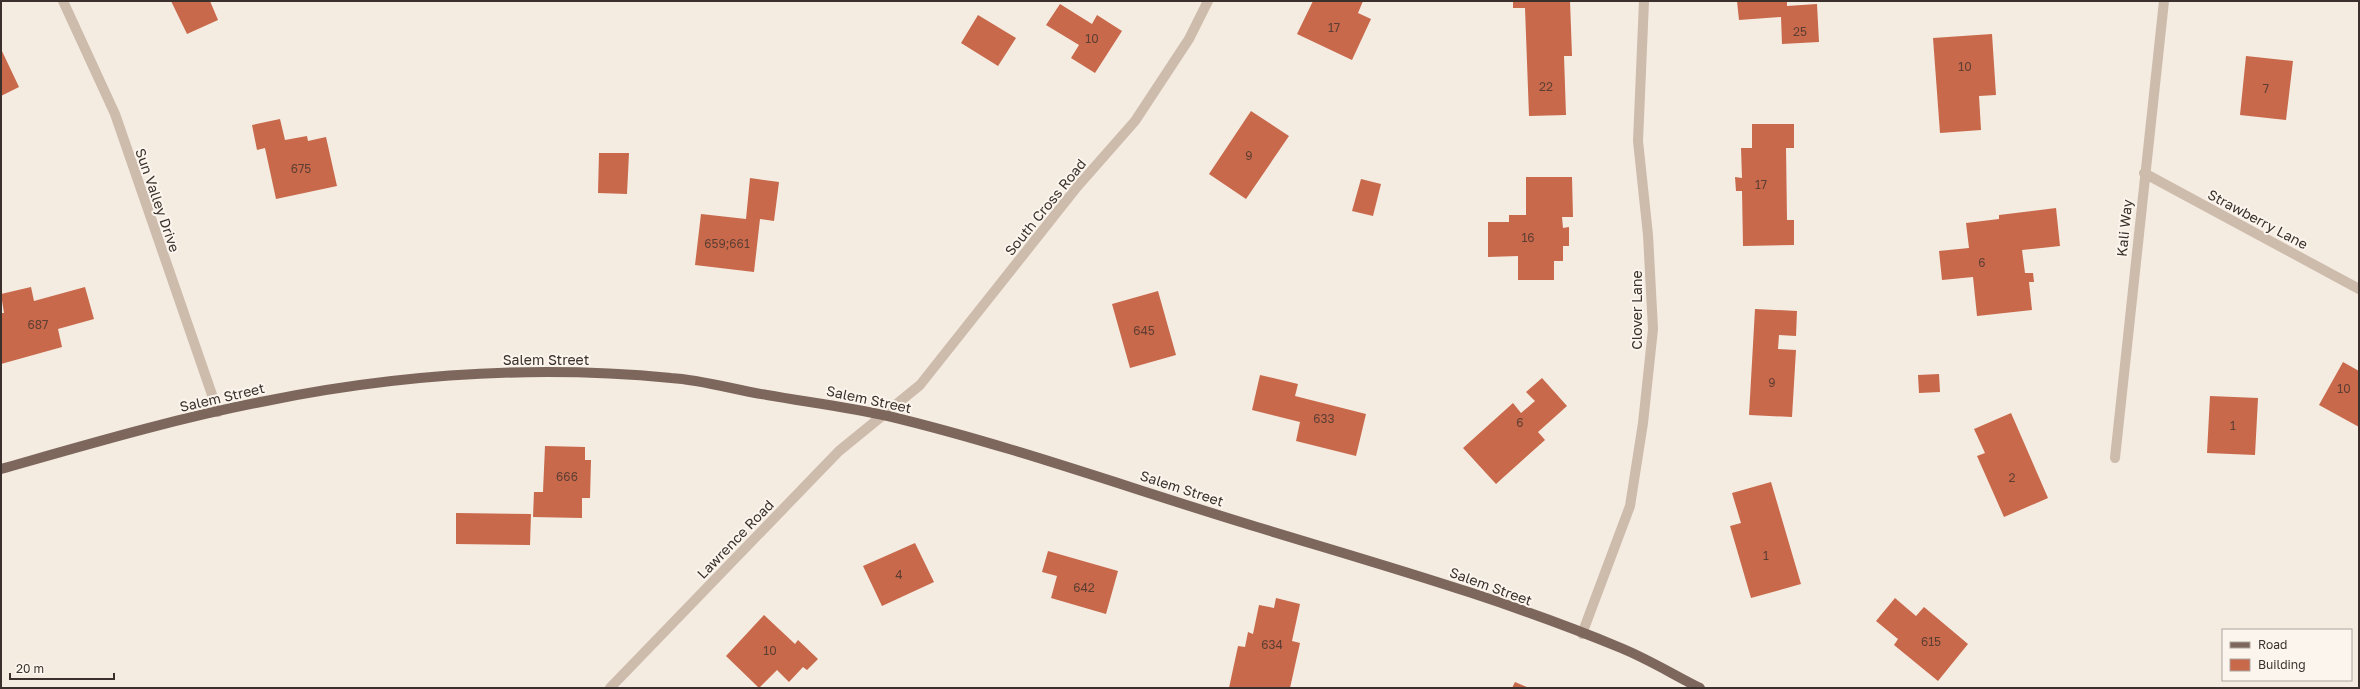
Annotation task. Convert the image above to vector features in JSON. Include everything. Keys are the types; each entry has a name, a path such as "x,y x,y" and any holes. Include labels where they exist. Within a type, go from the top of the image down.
{"main road":[{"name":"Salem Street","path":"1,469 119,436 266,400 380,383 484,373 566,372 675,378 884,415 944,430 1117,482 1241,522 1404,570 1624,649 1700,688"}],"street":[{"name":"Sun Valley Drive","path":"63,1 114,114 218,412"},
{"name":"South Cross Road","path":"884,415 920,385 1077,187 1135,121 1189,39 1208,1"},
{"name":"Clover Lane","path":"1582,634 1630,506 1643,423 1653,329 1648,235 1638,141 1644,1"},
{"name":"Kali Way","path":"2115,458 2144,173 2164,1"},
{"name":"Strawberry Lane","path":"2144,173 2359,289"},
{"name":"Lawrence Road","path":"610,688 839,452 884,415"}],"building":[{"path":"171,1 210,1 218,20 187,34"},
{"path":"1313,1 1363,1 1358,13 1371,19 1352,60 1297,34"},
{"path":"1513,1 1570,1 1572,56 1564,56 1566,115 1529,116 1525,8 1513,8"},
{"path":"1737,1 1787,1 1787,6 1817,4 1819,42 1782,44 1781,17 1739,20"},
{"path":"1060,4 1092,24 1097,15 1122,31 1095,73 1071,58 1079,45 1046,25"},
{"path":"978,15 1016,38 998,66 961,43"},
{"path":"1992,34 1996,95 1979,96 1981,130 1940,133 1933,38"},
{"path":"1,49 19,87 1,96"},
{"path":"2246,56 2293,61 2286,120 2240,115"},
{"path":"1251,111 1289,136 1246,199 1209,174"},
{"path":"280,119 285,140 307,136 308,141 326,137 337,186 276,199 265,148 257,150 252,125"},
{"path":"1752,124 1794,124 1794,148 1786,148 1787,220 1794,220 1794,245 1743,246 1742,191 1736,191 1735,177 1742,178 1741,148 1752,148"},
{"path":"599,153 629,153 627,194 598,193"},
{"path":"1526,177 1572,177 1573,217 1562,217 1563,228 1569,227 1569,246 1563,246 1563,261 1554,261 1554,280 1518,280 1518,256 1488,257 1488,222 1509,222 1509,215 1526,215"},
{"path":"750,178 779,182 774,221 760,219 754,272 695,265 701,214 746,219"},
{"path":"1361,179 1381,184 1373,216 1352,211"},
{"path":"2056,208 2060,246 2022,250 2025,273 2033,273 2034,282 2029,282 2032,310 1977,316 1973,277 1942,280 1939,251 1969,248 1966,223 1999,219 1999,215"},
{"path":"31,287 34,301 85,287 94,319 58,329 62,347 1,364 1,313 4,313 1,294"},
{"path":"1158,291 1176,355 1130,368 1112,304"},
{"path":"1755,309 1797,311 1796,336 1779,335 1778,349 1796,350 1792,417 1749,415"},
{"path":"2343,362 2359,371 2359,427 2319,405"},
{"path":"1939,374 1940,392 1919,393 1918,375"},
{"path":"1260,375 1298,384 1295,396 1366,414 1356,456 1296,441 1300,422 1252,410"},
{"path":"1542,378 1567,406 1538,432 1545,440 1496,484 1463,448 1513,403 1521,413 1535,401 1526,392"},
{"path":"2210,396 2258,398 2255,455 2207,453"},
{"path":"2011,413 2048,498 2004,517 1977,456 1985,453 1974,429"},
{"path":"545,446 585,447 585,460 591,460 590,498 582,498 582,518 533,517 534,492 543,492"},
{"path":"1771,482 1801,584 1751,598 1730,526 1741,523 1732,493"},
{"path":"456,513 531,514 530,545 456,544"},
{"path":"915,543 934,582 882,606 863,566"},
{"path":"1048,551 1118,571 1106,614 1051,598 1057,576 1042,572"},
{"path":"1276,598 1300,604 1292,641 1300,643 1290,688 1229,688 1238,646 1245,647 1248,632 1253,634 1259,605 1274,608"},
{"path":"1895,598 1916,616 1924,607 1968,644 1938,681 1894,645 1898,639 1876,621"},
{"path":"764,615 795,644 798,640 818,659 807,670 803,667 789,682 777,670 759,688 726,656"},
{"path":"1515,682 1529,688 1512,688"}]}
